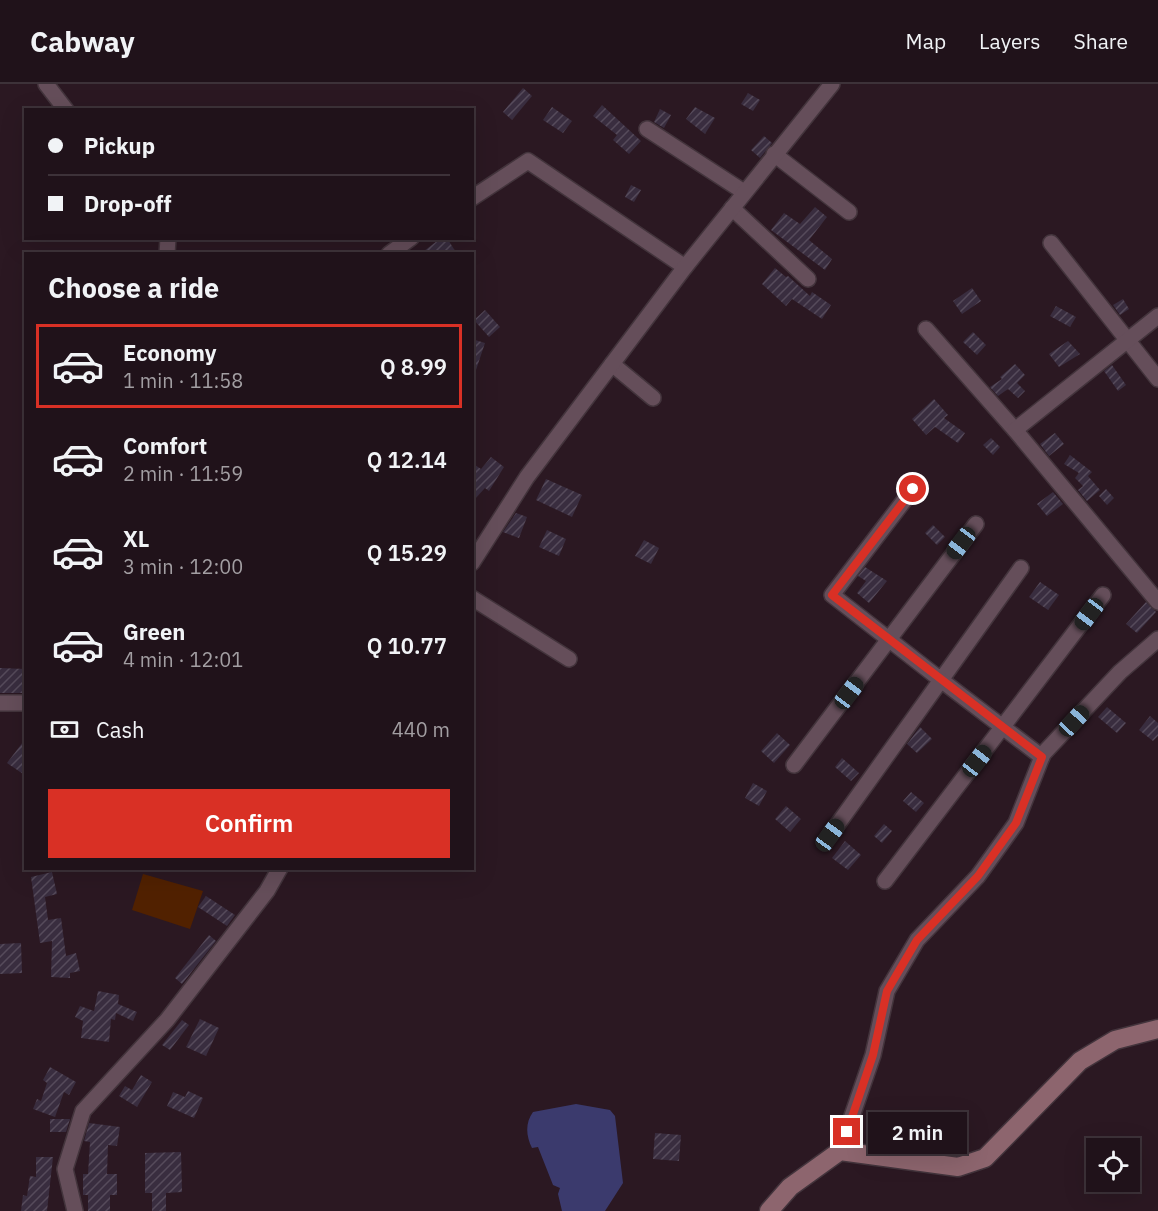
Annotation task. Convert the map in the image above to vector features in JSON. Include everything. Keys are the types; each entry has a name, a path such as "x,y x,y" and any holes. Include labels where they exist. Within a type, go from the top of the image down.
{"street":[{"path":"46,84 64,108"},
{"path":"474,560 527,477 685,267 831,84"},
{"path":"647,129 744,192"},
{"path":"774,154 849,212"},
{"path":"474,197 528,161 685,267"},
{"path":"732,208 808,279"},
{"path":"392,252 408,240"},
{"path":"1051,243 1127,343 1158,379"},
{"path":"1015,430 1158,316"},
{"path":"926,329 1015,430 1158,602"},
{"path":"612,364 653,398"},
{"path":"913,489 832,595 1042,757"},
{"path":"794,765 976,524"},
{"path":"830,835 1021,568"},
{"path":"885,881 1103,595"},
{"path":"474,599 569,659"},
{"path":"769,1211 790,1187 840,1151 873,1055 887,991 917,940 978,876 1016,823 1042,757 1120,672 1158,639"},
{"path":"0,703 24,703"},
{"path":"75,1211 65,1169 83,1111 167,1020 267,891 279,870"},
{"path":"840,1151 958,1167 985,1158 1080,1061 1115,1040 1158,1029"}],"shaded area":[{"path":"143,874 203,891 190,929 132,910"},
{"path":"576,1104 610,1110 615,1116 623,1183 605,1211 562,1211 558,1194 560,1188 553,1185 538,1147 532,1148 528,1139 527,1130 533,1112"}],"building":[{"path":"523,88 532,96 512,120 503,112"},
{"path":"748,93 760,100 753,111 741,104"},
{"path":"602,105 641,141 629,154 613,140 617,135 593,116"},
{"path":"552,107 572,121 563,133 543,120"},
{"path":"695,107 715,118 705,134 686,119"},
{"path":"660,109 671,115 664,128 654,122"},
{"path":"764,136 772,143 760,158 751,150"},
{"path":"631,185 641,190 634,202 625,197"},
{"path":"815,207 827,217 809,240 832,259 825,270 771,230 784,213 800,224"},
{"path":"438,240 448,240 456,252 423,252"},
{"path":"775,268 786,277 788,276 810,296 812,292 831,305 822,319 792,299 786,306 762,284"},
{"path":"972,288 981,301 962,314 953,301"},
{"path":"1123,299 1129,309 1120,315 1113,305"},
{"path":"1056,306 1076,317 1070,327 1050,316"},
{"path":"485,310 500,327 489,337 474,320"},
{"path":"973,332 986,345 977,355 963,342"},
{"path":"474,340 485,343 474,376"},
{"path":"1068,341 1080,354 1059,367 1049,354"},
{"path":"1015,364 1025,375 1017,383 1025,391 1018,398 1008,389 998,396 990,387 1002,379 1000,377"},
{"path":"1112,365 1126,385 1118,391 1104,371"},
{"path":"934,399 948,415 944,418 965,433 958,443 935,427 926,435 912,419"},
{"path":"1055,433 1064,444 1049,456 1040,444"},
{"path":"991,438 1000,447 993,455 983,445"},
{"path":"1070,455 1092,472 1088,476 1100,490 1087,501 1078,490 1083,486 1075,478 1079,473 1064,464"},
{"path":"491,457 504,467 489,491 485,488 474,500 474,464 481,469"},
{"path":"546,479 582,495 572,517 536,500"},
{"path":"1106,489 1114,498 1107,505 1099,496"},
{"path":"1053,492 1063,504 1047,516 1037,504"},
{"path":"516,513 527,517 519,538 503,532"},
{"path":"933,525 945,537 937,545 925,533"},
{"path":"547,530 566,539 559,556 539,547"},
{"path":"644,540 659,548 651,564 635,556"},
{"path":"865,567 887,581 869,603 857,593 866,581 858,576"},
{"path":"1040,582 1059,595 1048,610 1029,597"},
{"path":"1146,602 1156,612 1137,633 1126,624"},
{"path":"0,668 24,669 24,693 0,693"},
{"path":"1107,707 1126,723 1117,733 1098,717"},
{"path":"1150,716 1158,723 1158,736 1153,741 1139,730"},
{"path":"920,727 932,739 917,753 907,744"},
{"path":"777,733 790,745 774,763 761,751"},
{"path":"24,741 24,775 7,763"},
{"path":"842,758 859,773 851,781 835,767"},
{"path":"753,783 767,791 759,806 745,798"},
{"path":"911,792 924,803 916,812 903,801"},
{"path":"786,806 801,819 790,832 775,819"},
{"path":"884,824 892,831 882,843 874,836"},
{"path":"845,841 861,855 848,870 832,858"},
{"path":"52,872 57,894 45,897 48,920 61,918 66,956 76,953 80,971 70,973 70,978 51,977 52,941 40,943 31,877"},
{"path":"206,896 235,915 227,926 198,907"},
{"path":"209,935 216,941 182,984 175,978"},
{"path":"21,943 22,973 0,974 0,944"},
{"path":"98,991 119,995 118,1004 137,1012 133,1021 116,1013 115,1020 111,1019 109,1042 81,1038 83,1021 75,1017 80,1006 94,1011"},
{"path":"200,1019 219,1028 206,1056 186,1047"},
{"path":"182,1020 189,1025 170,1050 162,1045"},
{"path":"50,1067 76,1082 69,1095 64,1092 55,1117 33,1109 37,1099 41,1101 47,1083 43,1080"},
{"path":"141,1075 152,1082 137,1107 119,1096 125,1086 132,1090"},
{"path":"188,1091 203,1098 194,1118 167,1106 173,1092 185,1097"},
{"path":"50,1119 70,1119 66,1132 50,1132"},
{"path":"89,1123 120,1127 117,1146 108,1145 107,1174 117,1174 117,1195 110,1195 110,1211 88,1211 88,1195 83,1195 83,1174 88,1174 90,1142 84,1141"},
{"path":"655,1133 681,1135 679,1161 653,1159"},
{"path":"181,1152 182,1192 166,1193 166,1211 152,1211 152,1193 145,1193 145,1153"},
{"path":"36,1157 53,1157 47,1211 21,1211 23,1195 27,1196 30,1176 36,1177"}],"route":[{"path":"847,1132 873,1055 887,991 917,940 978,876 1016,823 1042,757 832,595 913,489"}]}
